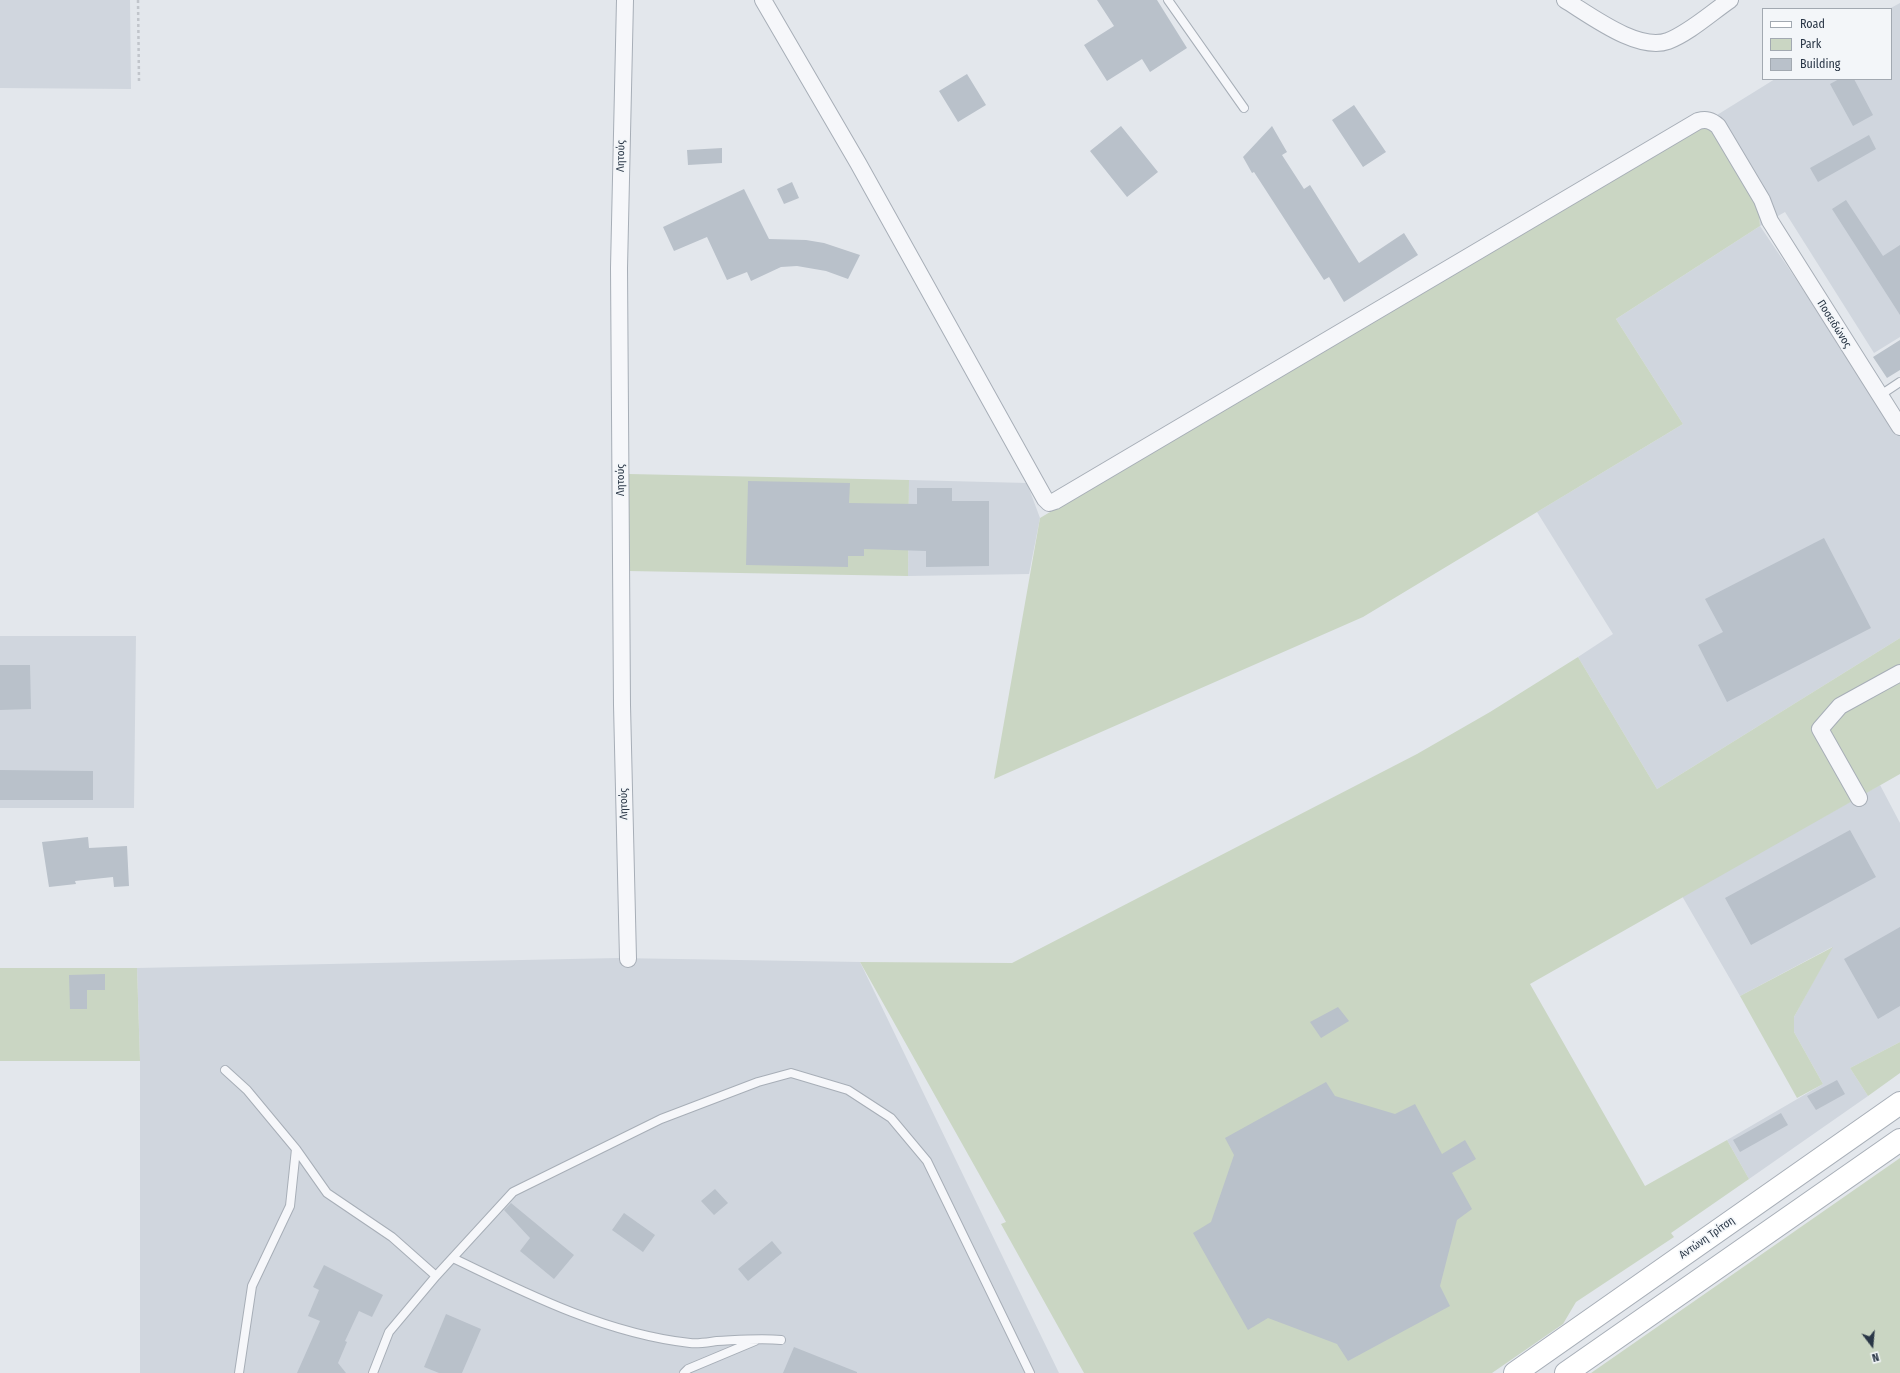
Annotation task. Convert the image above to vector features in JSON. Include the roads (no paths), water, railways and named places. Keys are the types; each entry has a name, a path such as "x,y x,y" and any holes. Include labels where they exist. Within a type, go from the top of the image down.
{"street":[{"name":"Λητούς","path":"625,0 619,268 622,705 628,959"},
{"name":"Ποσειδώνος","path":"763,0 858,163 1045,499 1050,503 1698,121 1704,119 1713,122 1718,126 1762,200 1770,221 1879,396 1900,427"},
{"path":"1565,0 1606,26 1641,42 1654,43 1667,42 1679,36 1730,0"},
{"path":"1858,798 1820,729 1840,706 1900,673"},
{"name":"Αντώνη Τρίτση","path":"1515,1373 1900,1103"},
{"path":"1566,1373 1900,1140"}],"lane":[{"path":"1168,0 1244,108"},
{"path":"1879,396 1900,382"},
{"path":"225,1070 247,1090 296,1148 326,1193 392,1237 436,1276"},
{"path":"373,1373 389,1332 436,1276 512,1192 661,1119 758,1082 791,1073 848,1090 891,1118 927,1161 1030,1373"},
{"path":"239,1373 252,1286 290,1206 296,1148"},
{"path":"453,1258 574,1314 636,1332 691,1343 761,1338 781,1340"},
{"path":"684,1373 688,1369 761,1338"}]}
